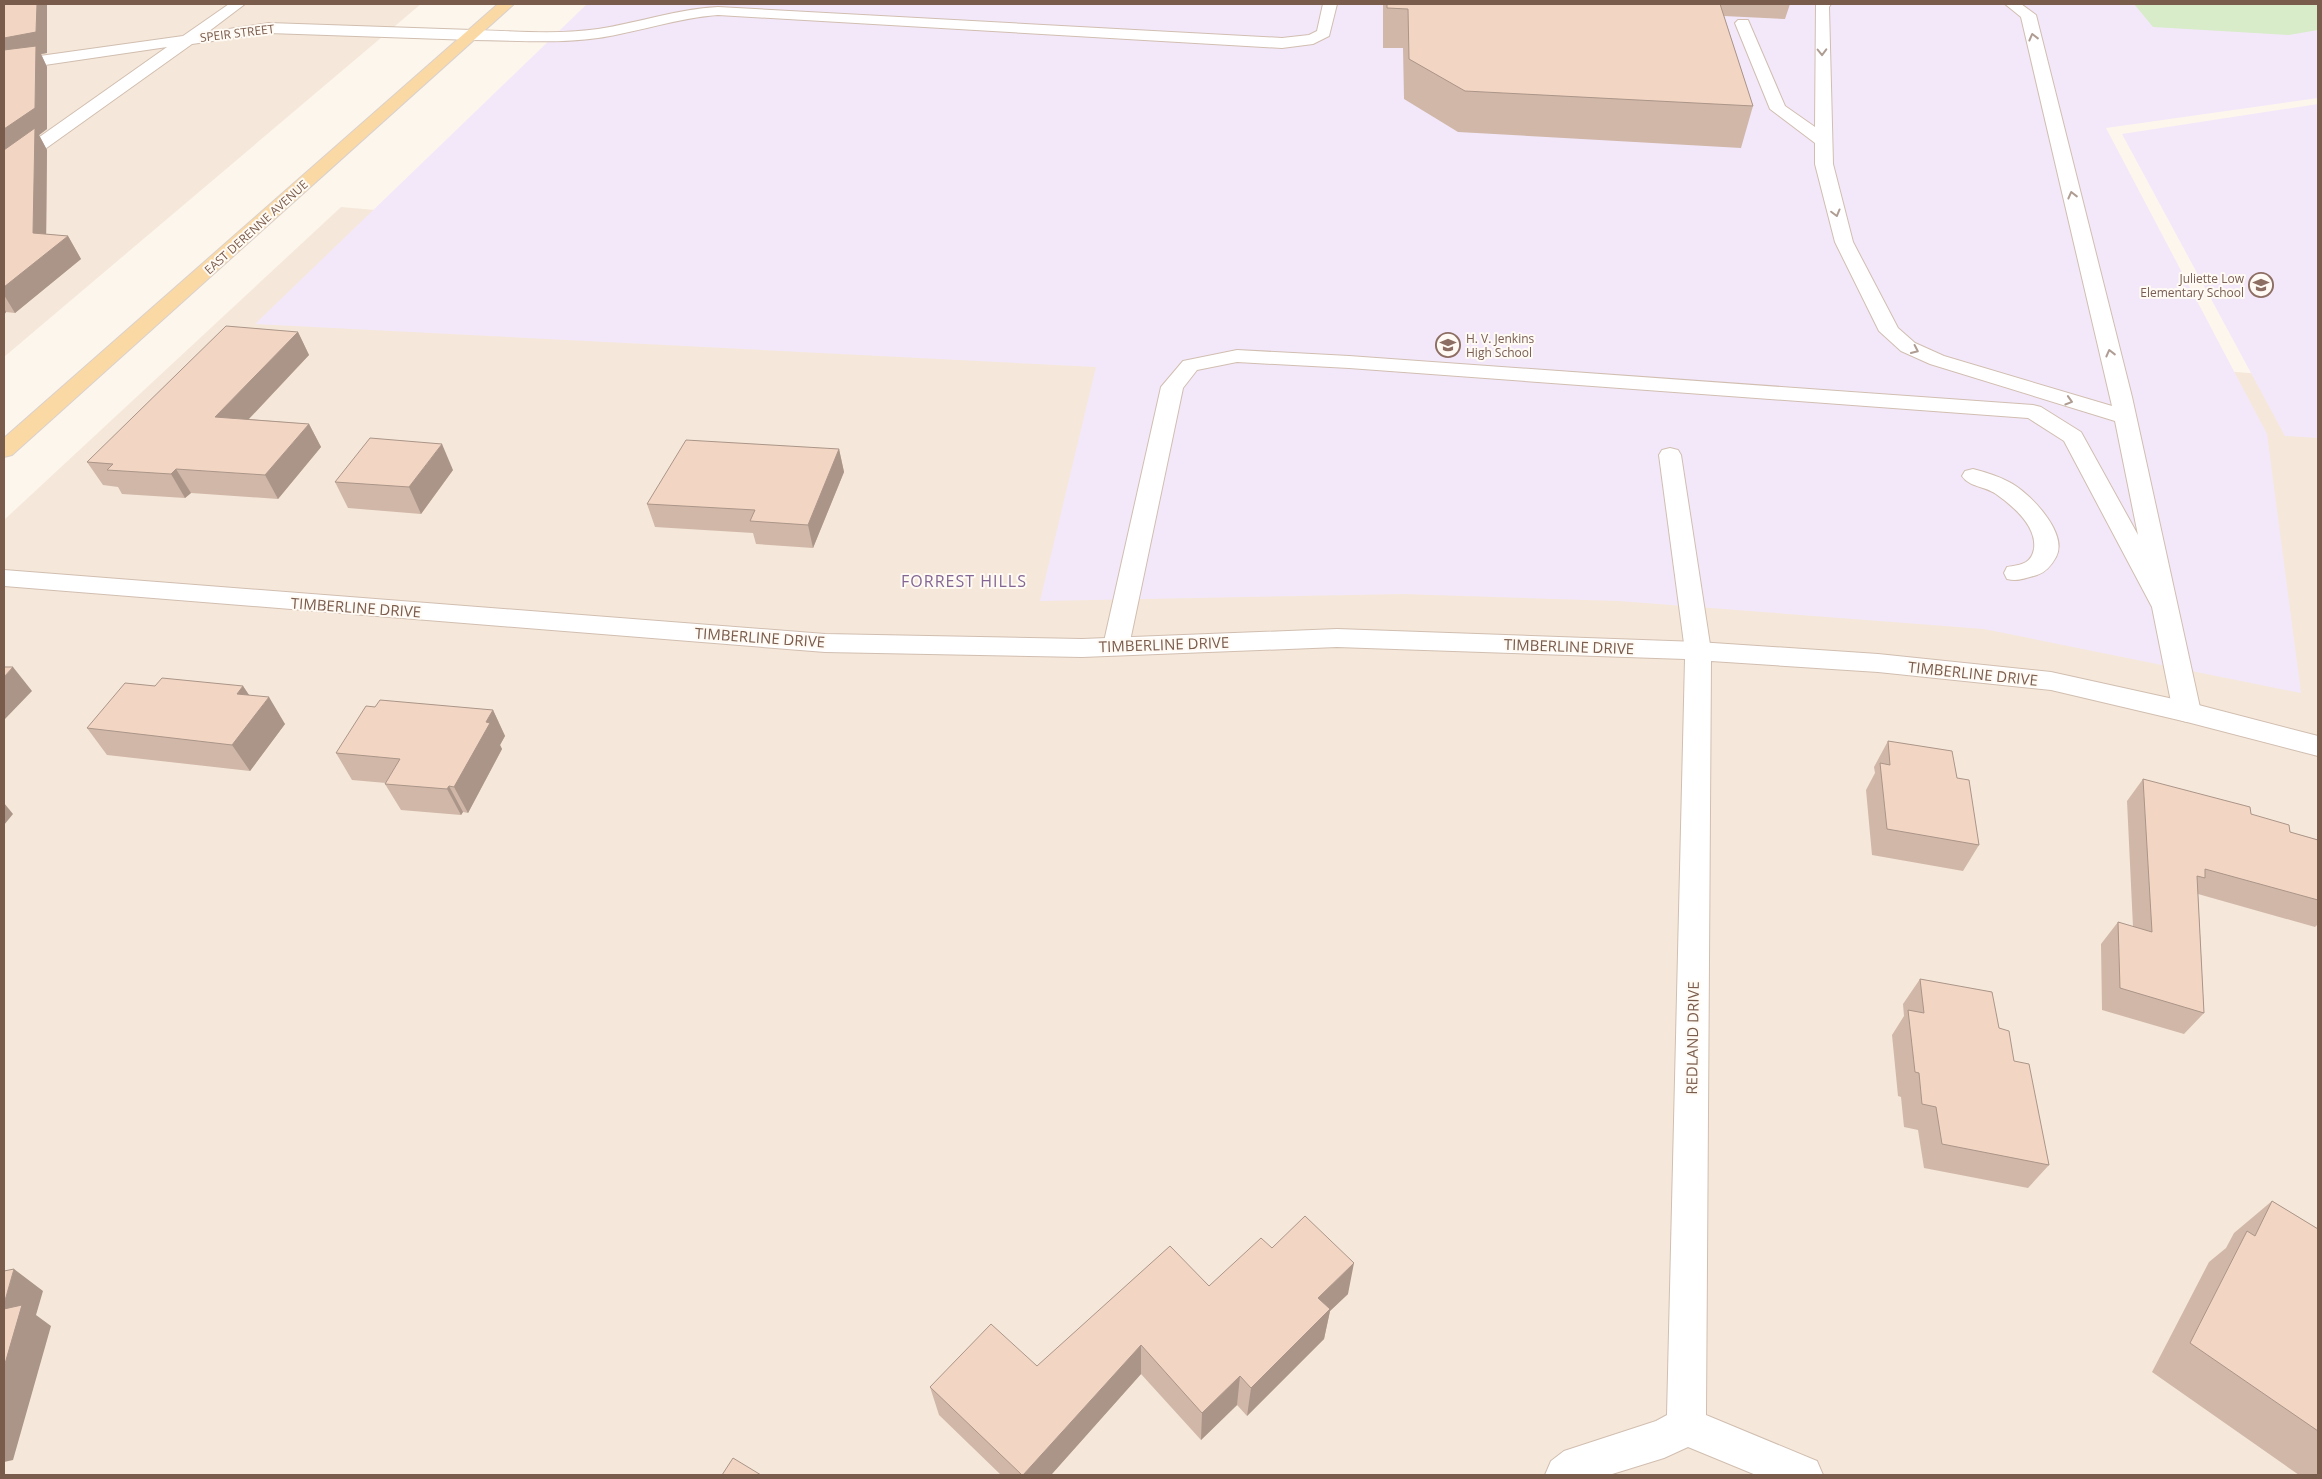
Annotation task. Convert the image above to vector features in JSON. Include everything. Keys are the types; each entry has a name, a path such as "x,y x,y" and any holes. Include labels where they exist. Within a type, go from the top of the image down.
{"main road":[{"name":"EAST DERENNE AVENUE","path":"4,450 507,4"}],"street":[{"path":"4,170 184,40 238,4"},
{"name":"SPEIR STREET","path":"4,66 268,28 472,35 591,34 613,31 698,11 744,8 1282,43 1313,39 1324,32 1330,4"},
{"path":"1824,4 1822,6 1824,164 1844,242 1889,331 1908,347 1937,360 2125,417"},
{"path":"2012,4 2028,15 2125,417 2187,712"},
{"path":"1743,23 1778,109 1824,141"},
{"path":"1116,646 1172,387 1190,365 1237,356 1300,358 2033,412 2073,436 2165,607"},
{"name":"REDLAND DRIVE","path":"1670,455 1698,651 1686,1426"},
{"path":"1974,476 2002,487 2022,503 2038,521 2047,541 2045,555 2036,567 2016,573"},
{"name":"TIMBERLINE DRIVE","path":"4,578 228,597 825,642 976,647 1116,646 1337,638 1698,651 1878,663 2052,681 2187,712 2318,746"},
{"path":"1565,1475 1578,1465 1664,1438 1686,1426 1804,1475"}],"shaded area":[{"path":"4,4 421,4 4,357"},
{"name":"H. V. Jenkins High School","path":"587,4 2318,4 2318,98 2106,128 2267,434 2301,693 1984,629 1619,601 1403,594 1040,601 1096,367 255,324"},
{"name":"Juliette Low Elementary School","path":"2318,104 2318,438 2285,436 2122,134"},
{"path":"341,207 2318,379 2318,1475 4,1475 4,520"}],"green space":[{"path":"2134,4 2318,4 2318,30 2289,35 2153,27"}],"building":[{"path":"4,4 37,4 36,32 4,38"},
{"path":"1387,4 1720,4 1753,106 1465,91 1409,59 1408,9 1387,8"},
{"path":"36,46 35,108 4,129 4,50"},
{"path":"35,128 33,233 68,236 4,287 4,150"},
{"path":"226,326 298,332 215,417 309,424 265,475 176,469 171,474 107,470 113,464 87,462"},
{"path":"370,438 442,444 409,487 335,482"},
{"path":"686,440 839,449 808,525 750,521 755,510 647,504"},
{"path":"4,667 13,667 4,677"},
{"path":"162,678 243,686 237,694 269,697 232,745 87,728 125,683 155,686"},
{"path":"380,700 493,710 486,722 490,723 454,787 449,786 447,789 385,784 400,759 336,753 366,706 375,707"},
{"path":"1888,741 1952,751 1957,778 1969,780 1979,845 1887,829 1880,763 1890,765"},
{"path":"2143,779 2250,807 2251,814 2289,825 2290,832 2318,840 2318,900 2205,869 2205,878 2197,876 2204,1013 2120,988 2118,922 2152,932"},
{"path":"1920,979 1992,992 1999,1028 2009,1031 2014,1061 2029,1064 2049,1165 1942,1144 1936,1107 1922,1104 1919,1073 1915,1072 1908,1010 1924,1013"},
{"path":"2272,1201 2318,1229 2318,1431 2190,1343 2247,1231 2255,1236"},
{"path":"1305,1216 1354,1263 1318,1298 1330,1309 1251,1388 1240,1376 1202,1413 1141,1345 1022,1475 930,1387 991,1324 1037,1366 1170,1246 1209,1286 1261,1238 1272,1248"},
{"path":"14,1269 4,1304 4,1271"},
{"path":"22,1305 4,1367 4,1309"},
{"path":"733,1458 761,1475 722,1475"}],"place":[{"name":"Juliette Low Elementary School","path":"2261,285"},
{"name":"H. V. Jenkins High School","path":"1448,345"}],"district":[{"name":"FORREST HILLS","path":"964,581"}]}
